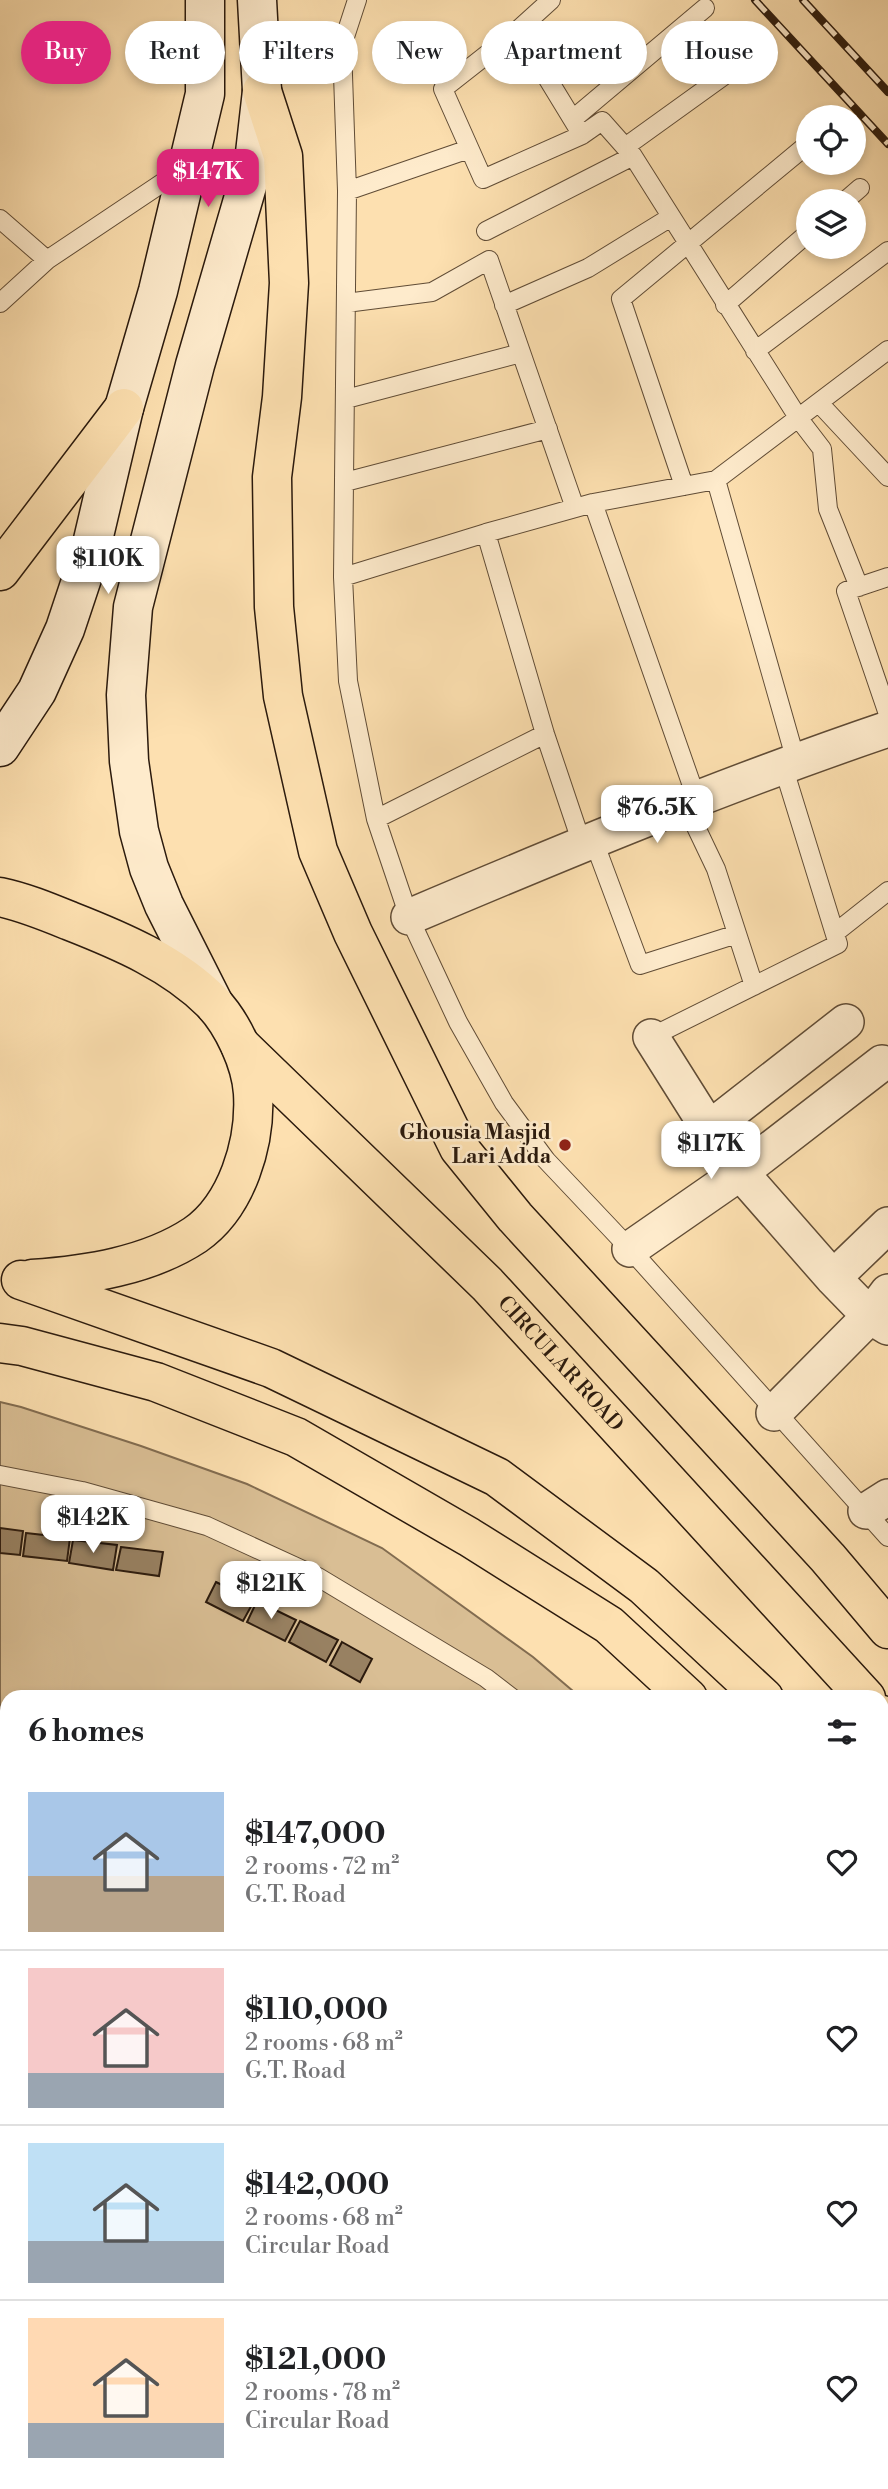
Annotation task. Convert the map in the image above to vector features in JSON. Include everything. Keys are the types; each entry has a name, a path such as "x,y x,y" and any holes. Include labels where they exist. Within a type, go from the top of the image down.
{"main road":[{"path":"0,747 37,691 65,629 89,557 124,408 158,291 205,94 205,0"},
{"path":"10,1280 66,1276 131,1263 167,1250 195,1234 218,1215 240,1174 252,1124 253,1091 240,1045 232,1028 214,1004 164,905 149,868 139,831 129,761 126,695 133,607 195,365 254,162 261,91 257,0"},
{"path":"261,91 283,156 289,284 282,397 272,477 274,607 283,696 318,851 353,933 459,1148 515,1217 828,1558 888,1629"},
{"path":"0,571 124,408"},
{"path":"0,897 57,916 135,948 170,968 214,1004"},
{"name":"CIRCULAR ROAD","path":"240,1045 487,1284 859,1690"},
{"path":"10,1280 271,1368 497,1477 644,1586 755,1690"},
{"path":"0,1343 22,1346 156,1382 296,1437 469,1537 609,1625 679,1690"}],"street":[{"path":"410,917 587,842 888,729"},
{"path":"709,1129 846,1022"},
{"path":"651,1037 726,1156 833,1278 882,1312 774,1413"},
{"path":"629,1249 741,1172 882,1063"},
{"path":"833,1278 888,1225"}],"lane":[{"path":"357,0 342,46 346,191 344,577 348,681 376,819 410,917 458,1022 504,1103 546,1160 774,1413 877,1504 888,1538"},
{"path":"528,21 551,0"},
{"path":"481,59 443,89 483,179 578,127 705,8"},
{"path":"551,84 578,127"},
{"path":"486,231 629,152 716,84"},
{"path":"578,127 602,121 629,152 799,419 822,449 828,509 859,587"},
{"path":"346,191 469,149"},
{"path":"684,486 621,299 796,154"},
{"path":"0,303 47,260 188,165"},
{"path":"504,304 588,268 671,217"},
{"path":"0,219 47,260"},
{"path":"725,304 796,243"},
{"path":"755,351 888,251"},
{"path":"346,303 432,292 489,260 548,429 584,505 716,869 754,986"},
{"path":"344,577 584,505 716,480 888,350"},
{"path":"346,399 521,353"},
{"path":"819,403 888,477"},
{"path":"345,482 548,429"},
{"path":"651,1037 838,944 716,480"},
{"path":"486,533 545,734 587,842 640,965 737,934"},
{"path":"888,577 846,591 888,714"},
{"path":"376,819 545,734"},
{"path":"835,933 888,891"},
{"path":"0,1475 82,1491 207,1526 318,1577 502,1690"}],"shaded area":[{"path":"0,1402 141,1446 247,1484 382,1548 533,1657 572,1690 0,1690"}],"building":[{"path":"0,1528 23,1531 20,1555 0,1553"},
{"path":"26,1533 70,1538 67,1561 23,1556"},
{"path":"73,1540 117,1545 113,1570 69,1563"},
{"path":"121,1547 163,1552 159,1576 116,1570"},
{"path":"216,1582 254,1601 243,1621 206,1602"},
{"path":"257,1601 296,1620 285,1641 247,1622"},
{"path":"300,1621 338,1640 326,1662 289,1642"},
{"path":"342,1642 372,1659 360,1682 330,1665"}],"railway":[{"path":"755,0 888,144"},
{"path":"803,0 888,92"}],"place":[{"name":"Ghousia Masjid Lari Adda","path":"565,1145"}]}
